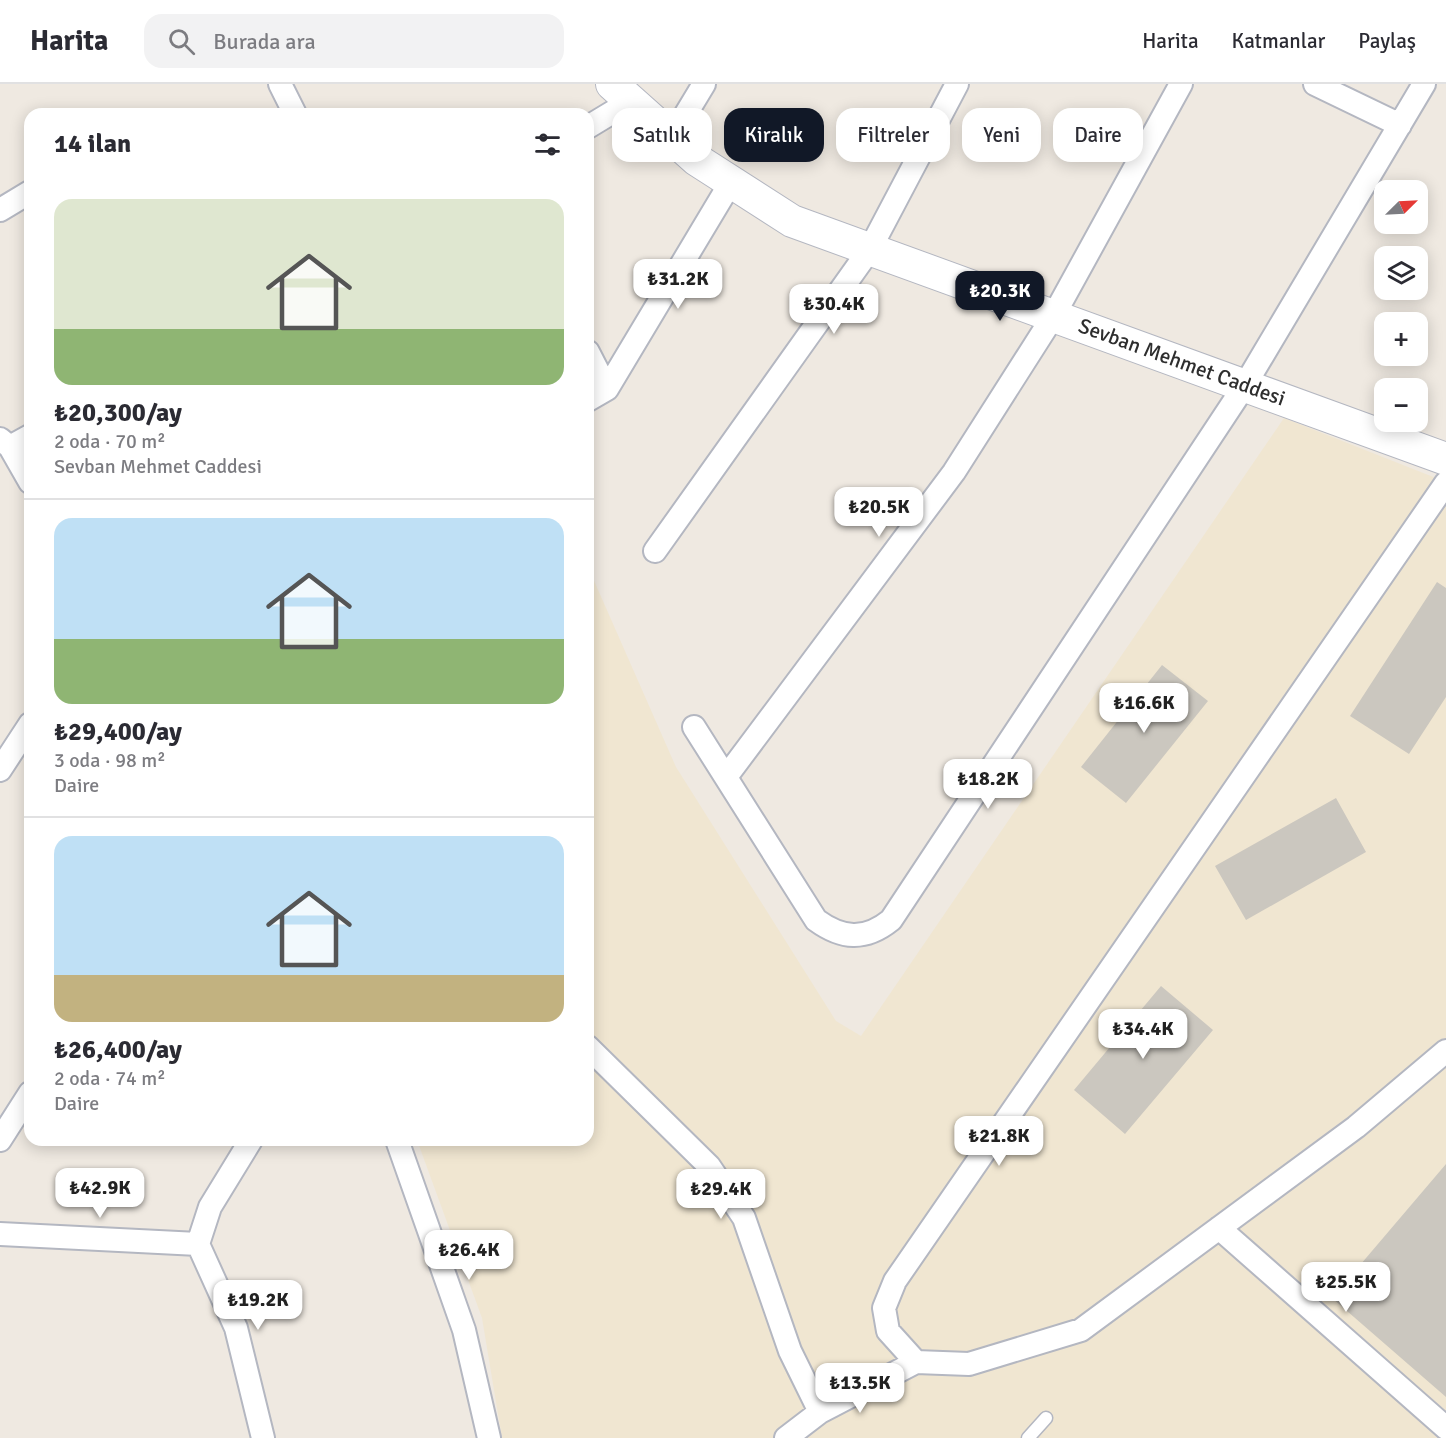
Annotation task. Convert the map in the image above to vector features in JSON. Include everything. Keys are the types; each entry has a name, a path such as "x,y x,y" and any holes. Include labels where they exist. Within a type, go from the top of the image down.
{"main road":[{"name":"Sevban Mehmet Caddesi","path":"622,93 639,108"},
{"name":"Sevban Mehmet Caddesi","path":"700,162 792,221 1446,459"}],"street":[{"path":"280,84 293,108"},
{"path":"690,108 704,84"},
{"path":"655,551 870,249 957,84"},
{"path":"726,777 954,472 1054,315 1181,84"},
{"path":"1315,84 1400,125"},
{"path":"694,727 816,920 841,934 855,936 881,928 891,920 1245,385 1424,84"},
{"path":"594,121 622,93"},
{"path":"597,395 731,182"},
{"path":"0,210 24,196"},
{"path":"24,438 5,443 24,473"},
{"path":"916,1362 888,1331 884,1308 896,1281 1446,483"},
{"path":"3,761 24,732"},
{"path":"786,1438 820,1412 916,1362 969,1364 1081,1330 1356,1127 1446,1051"},
{"path":"594,1053 709,1166 744,1218 790,1351 820,1412"},
{"path":"0,1140 24,1102"},
{"path":"246,1146 210,1207 198,1244 236,1328 263,1438"},
{"path":"399,1146 464,1330 489,1438"},
{"path":"1219,1228 1446,1428"},
{"path":"0,1234 198,1244"}],"lane":[{"path":"1028,1438 1046,1418"}],"shaded area":[{"path":"1284,418 1446,482 1446,1438 502,1438 482,1318 419,1146 594,1146 594,581 676,767 836,1021 861,1036"}],"building":[{"path":"1437,582 1446,588 1446,697 1409,754 1350,716"},
{"path":"1162,665 1208,701 1126,803 1081,767"},
{"path":"1336,798 1366,852 1246,920 1215,866"},
{"path":"1161,986 1213,1030 1125,1134 1074,1090"},
{"path":"1446,1164 1446,1397 1332,1298"}]}
